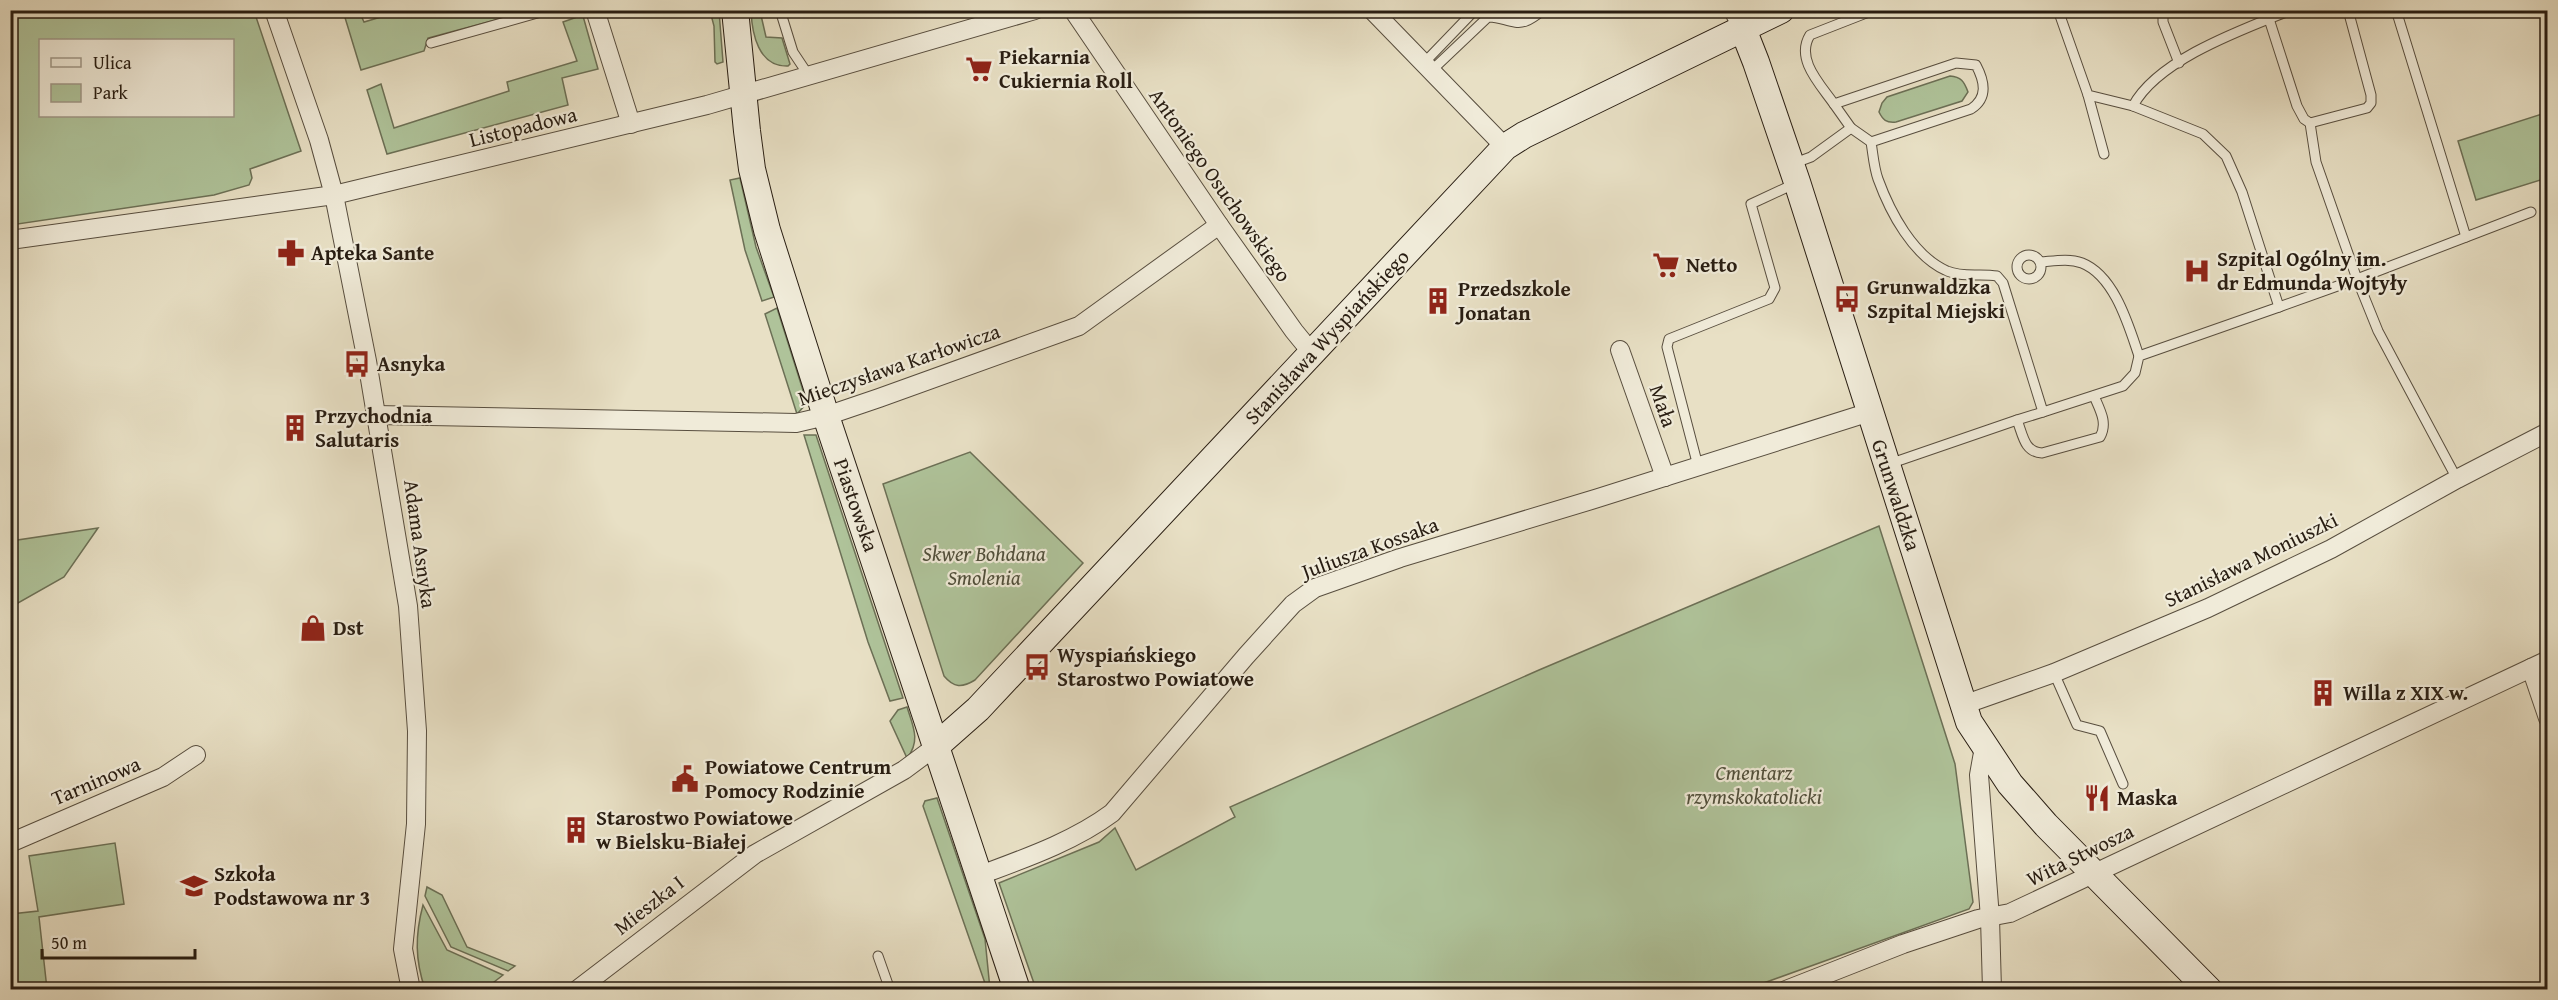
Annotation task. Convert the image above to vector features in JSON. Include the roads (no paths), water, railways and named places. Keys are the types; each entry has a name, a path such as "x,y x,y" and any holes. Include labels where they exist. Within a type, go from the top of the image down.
{"street":[{"name":"Adama Asnyka","path":"274,10 319,140 334,195 376,415 408,606 417,731 416,824 403,949 411,990"},
{"path":"595,10 631,124"},
{"name":"Piastowska","path":"735,10 742,95 752,169 768,230 826,416 1017,990"},
{"name":"Listopadowa","path":"10,240 334,195 742,95 1035,10"},
{"name":"Antoniego Osuchowskiego","path":"1073,10 1219,225 1312,353"},
{"path":"1372,10 1505,147"},
{"name":"Stanisława Wyspiańskiego","path":"935,747 985,702 1505,147 1738,20 1781,10"},
{"name":"Grunwaldzka","path":"1738,20 1794,173 1969,722 2010,784 2094,874 2209,990"},
{"name":"Mieczysława Karłowicza","path":"376,415 796,423 826,416 1079,326 1219,225"},
{"name":"Mała","path":"1620,350 1665,477"},
{"name":"Juliusza Kossaka","path":"978,876 1071,838 1112,813 1277,621 1293,604 1315,588 1400,558 1870,412"},
{"name":"Stanisława Moniuszki","path":"1963,705 2054,673 2208,608 2321,554 2457,478 2547,432"},
{"path":"2539,664 2547,718"},
{"name":"Wita Stwosza","path":"1786,990 1903,944 1978,919 2005,915 2539,664"},
{"name":"Mieszka I","path":"577,990 755,854 904,770 935,747"},
{"path":"1984,747 1979,775 1990,918 1992,990"},
{"name":"Tarninowa","path":"10,843 163,777 196,755"}],"lane":[{"path":"431,43 548,10"},
{"path":"780,10 793,52 809,76"},
{"path":"1427,68 1475,10"},
{"path":"1427,68 1488,17 1497,16 1516,22 1526,21 1543,10"},
{"path":"1875,10 1810,35 1805,42 1804,52 1811,71 1851,128 1871,142 1877,178 1893,211 1917,247 1932,262 1947,271 1964,276 1997,276 2003,283 2043,412"},
{"path":"2058,10 2088,95 2104,154"},
{"path":"2163,10 2163,22 2179,63"},
{"path":"2133,106 2141,91 2179,63 2217,40 2291,10"},
{"path":"2310,123 2367,108 2371,103 2372,95 2349,10"},
{"path":"2396,10 2466,237"},
{"path":"2269,19 2297,106 2304,119 2310,123 2316,162 2357,279 2378,331 2457,478"},
{"path":"1834,104 1956,63 1976,65 1983,86 1983,97 1979,104 1971,109 1871,142"},
{"path":"2088,95 2133,106 2203,134 2226,156 2242,192 2279,307"},
{"path":"1698,466 1667,347 1669,339 1768,299 1773,294 1775,288 1751,204 1851,128"},
{"path":"2139,356 2357,279 2531,213"},
{"path":"1886,465 2123,386 2135,373 2139,356 2116,295 2084,264 2063,260 2041,262"},
{"path":"2017,420 2028,448 2034,452 2042,453 2100,437 2104,421 2094,396"},
{"path":"2054,673 2077,725 2100,731 2122,784"},
{"path":"878,956 890,990"}],"place":[{"name":"Piekarnia Cukiernia Roll","path":"979,69"},
{"name":"Apteka Sante","path":"291,253"},
{"name":"Netto","path":"1666,265"},
{"name":"Szpital Ogólny im. dr Edmunda Wojtyły","path":"2197,271"},
{"name":"Grunwaldzka Szpital Miejski","path":"1847,299"},
{"name":"Przedszkole Jonatan","path":"1438,301"},
{"name":"Asnyka","path":"357,364"},
{"name":"Przychodnia Salutaris","path":"295,428"},
{"name":"Dst","path":"313,628"},
{"name":"Wyspiańskiego Starostwo Powiatowe","path":"1037,667"},
{"name":"Willa z XIX w.","path":"2323,693"},
{"name":"Powiatowe Centrum Pomocy Rodzinie","path":"685,779"},
{"name":"Maska","path":"2097,798"},
{"name":"Starostwo Powiatowe w Bielsku-Białej","path":"576,830"},
{"name":"Szkoła Podstawowa nr 3","path":"194,886"}],"park label":[{"name":"Skwer Bohdana Smolenia","path":"984,566"},
{"name":"Cmentarz rzymskokatolicki","path":"1754,785"}]}
